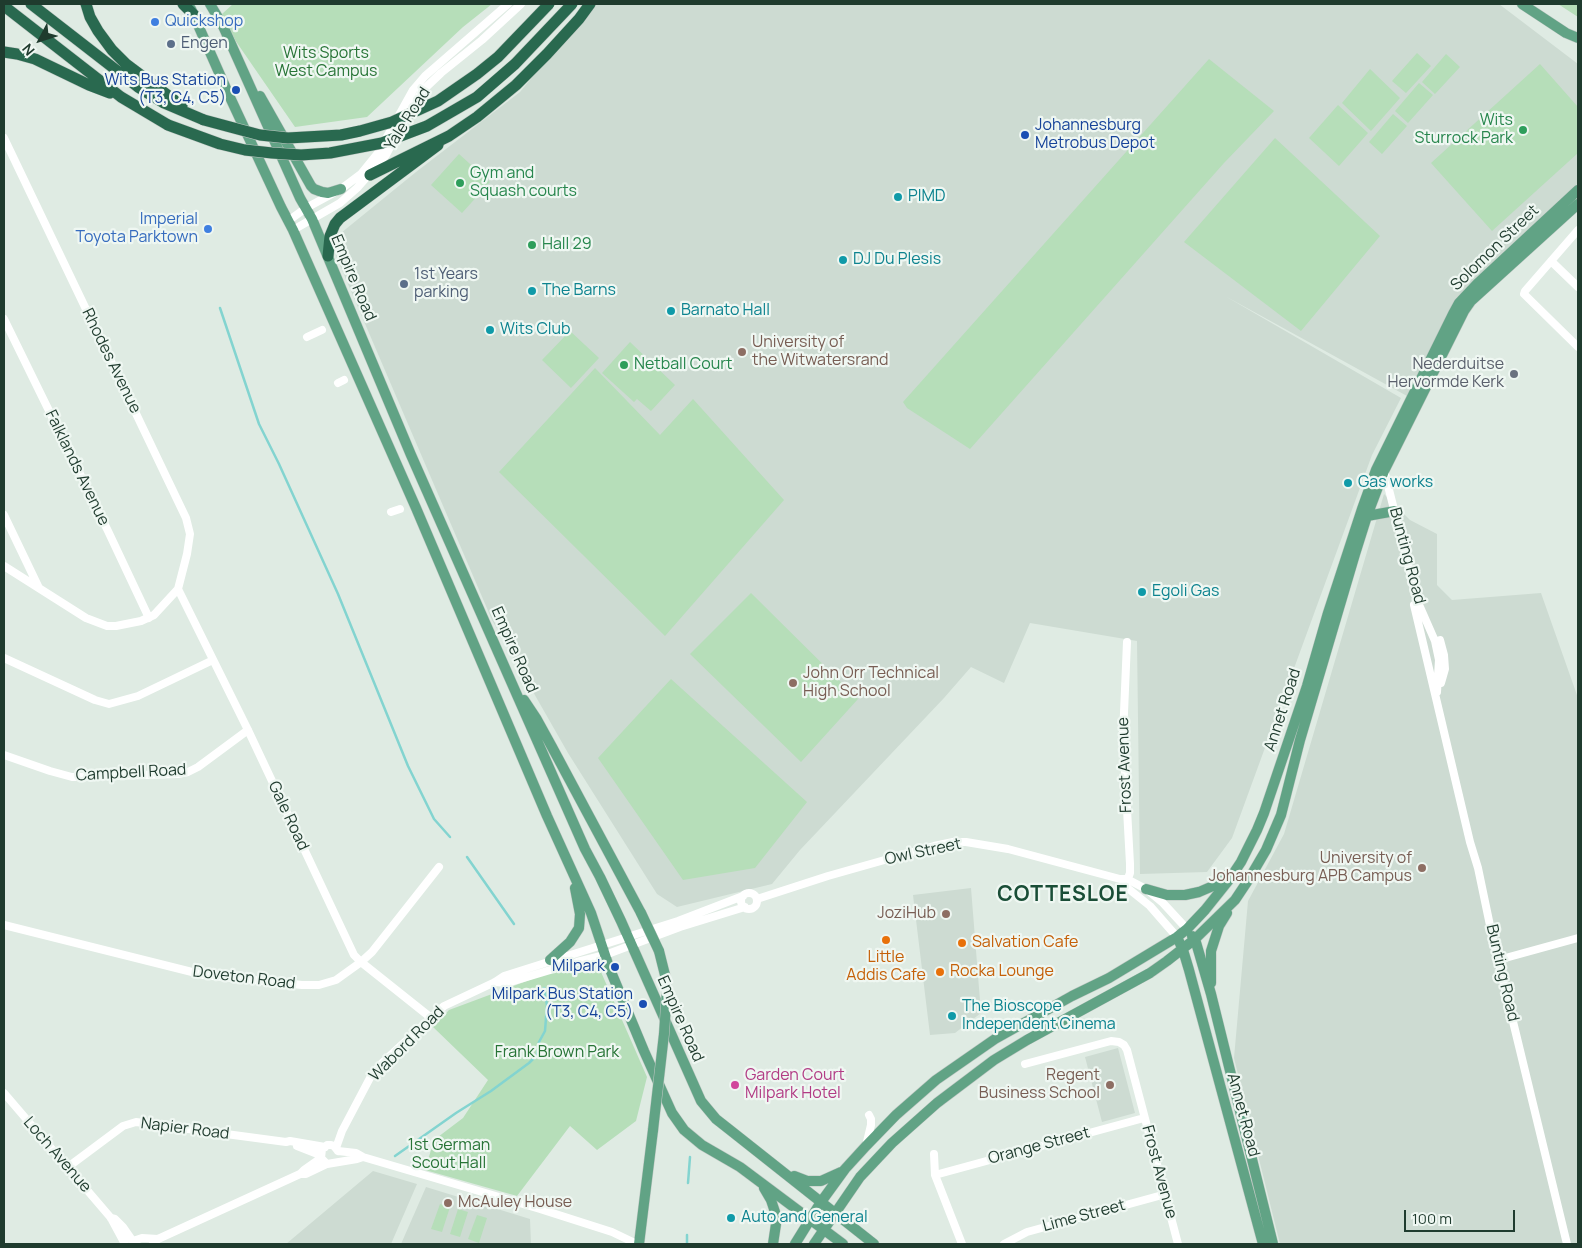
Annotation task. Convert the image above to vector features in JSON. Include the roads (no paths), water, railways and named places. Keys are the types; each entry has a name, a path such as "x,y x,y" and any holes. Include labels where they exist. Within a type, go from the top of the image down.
{"highway":[{"path":"31,4 125,78 164,103 198,118 260,135 288,138 340,135 360,131 392,122 438,101 477,74 511,43 548,4"},
{"path":"86,4 98,32 112,50 126,64 198,118"},
{"path":"183,4 194,15"},
{"path":"4,52 36,59 89,85 121,98 168,125 220,144 245,150 272,153 301,155 330,153 382,143 427,126 477,97 515,64 572,4"},
{"path":"328,256 330,236 340,218 449,136 477,118 502,97 547,54 590,4"},
{"path":"4,6 121,98"},
{"path":"370,175 449,136"}],"main road":[{"name":"Empire Road","path":"189,4 228,93 291,226 416,508 591,913 605,955 644,1051 672,1113 679,1124 702,1145 756,1178 843,1244"},
{"name":"Empire Road","path":"210,4 230,43 304,206 312,219 411,455 585,849 600,877 704,1105 716,1119 874,1244"},
{"path":"1522,4 1566,33 1578,38"},
{"path":"1566,33 1578,46"},
{"path":"230,43 314,189 328,193 342,189"},
{"path":"288,145 305,196 304,206"},
{"name":"Solomon Street","path":"1380,470 1459,303 1578,190"},
{"name":"Solomon Street","path":"1380,470 1471,301 1578,204"},
{"name":"Annet Road","path":"1273,1244 1211,994 1195,939 1187,928 1218,894 1241,862 1257,830 1308,686 1328,613 1367,516 1380,470"},
{"name":"Annet Road","path":"1195,939 1235,900 1262,857 1278,823 1300,740 1338,616 1351,554 1380,470"},
{"path":"1367,516 1393,512"},
{"path":"1328,613 1338,616"},
{"path":"516,693 528,704 536,718 641,913 659,951 665,975 667,990 664,1034 638,1244"},
{"path":"1146,889 1176,896 1200,892 1222,881 1241,862"},
{"path":"550,960 570,942 579,926 580,914 571,869"},
{"path":"1211,994 1212,951 1219,926 1235,900"},
{"path":"795,1244 821,1202 845,1169 890,1120 936,1080 995,1039 1116,974 1177,937 1187,928"},
{"name":"Annet Road","path":"1177,937 1183,950 1263,1244"},
{"path":"814,1244 860,1178 912,1124 965,1080 1019,1045 1150,973 1183,950 1195,939"},
{"path":"786,1173 815,1182 829,1178 845,1169"},
{"path":"756,1178 774,1207 776,1224 773,1244"}],"street":[{"name":"Yale Road","path":"291,226 304,206 342,189 361,174 373,161 413,90 425,76 508,4"},
{"name":"Yale Road","path":"291,226 312,219 340,203 370,175 386,155 422,91 440,73 482,40 521,4"},
{"name":"Rhodes Avenue","path":"4,138 189,527 190,542 178,589"},
{"path":"1577,231 1525,291 1525,296 1578,347"},
{"path":"1551,261 1578,287"},
{"name":"Falklands Avenue","path":"4,319 104,522 148,618"},
{"path":"307,337 322,330"},
{"name":"Bunting Road","path":"1380,470 1417,600 1435,641 1438,656 1437,702"},
{"path":"391,512 400,508"},
{"name":"Bunting Road","path":"1393,512 1414,605 1426,641 1437,702 1567,1244"},
{"path":"4,515 39,589"},
{"path":"4,566 86,618 107,626 116,626 148,618 160,609 178,589"},
{"name":"Gale Road","path":"178,589 248,730 354,954 361,962 430,1017"},
{"name":"Frost Avenue","path":"1124,882 1130,873 1122,736 1127,642"},
{"path":"4,658 95,700 109,704 145,693 213,660"},
{"name":"Campbell Road","path":"4,755 72,777 178,774 198,767 248,730"},
{"name":"Owl Street","path":"757,899 828,876 934,846 953,842 966,842 993,846 1146,889 1163,903 1187,928"},
{"name":"Doveton Road","path":"4,925 204,975 302,986 329,983 361,962 372,952 396,924 439,867"},
{"name":"Owl Street","path":"1124,882 1150,906 1177,937"},
{"path":"602,944 629,941 745,907 754,907 757,899 750,893 678,920 629,941 605,955"},
{"path":"743,896 742,903 745,907"},
{"path":"1498,960 1578,938"},
{"name":"Wabord Road","path":"337,1149 342,1131 371,1076 430,1017 451,1002 504,976 602,944"},
{"name":"Wabord Road","path":"495,982 507,983 605,955"},
{"name":"Frost Avenue","path":"1025,1064 1111,1041 1122,1043 1127,1050 1178,1244"},
{"name":"Loch Avenue","path":"4,1093 111,1218 115,1219 123,1227 131,1243 142,1238 156,1242 300,1174 320,1156"},
{"path":"866,1146 871,1125 869,1115"},
{"name":"Orange Street","path":"935,1175 1144,1118"},
{"name":"Napier Road","path":"68,1167 118,1130 136,1122 326,1146"},
{"name":"Wabord Road","path":"326,1146 342,1131"},
{"name":"Napier Road","path":"286,1142 288,1145 306,1149 320,1156"},
{"path":"362,1157 327,1164 320,1156 322,1149 326,1146 356,1153 362,1157 612,1232 638,1244"},
{"path":"336,1162 339,1157 337,1149"},
{"path":"934,1154 935,1175 962,1244"},
{"name":"Loch Avenue","path":"300,1174 306,1174 327,1164"},
{"name":"Lime Street","path":"1004,1244 1027,1232 1166,1194"}],"waterway":[{"path":"220,308 259,424 338,594 408,766 434,819 450,837"},
{"path":"467,857 514,924"},
{"path":"395,1156 491,1091 537,1055 539,1042 545,1031 547,1005 544,988"},
{"path":"688,1183 690,1157"},
{"path":"687,1235 687,1244"}],"place":[{"name":"Quickshop","path":"155,22"},
{"name":"Engen","path":"171,44"},
{"name":"Wits Bus Station (T3, C4, C5)","path":"236,90"},
{"name":"Wits Sturrock Park","path":"1523,130"},
{"name":"Johannesburg Metrobus Depot","path":"1025,135"},
{"name":"Gym and Squash courts","path":"460,183"},
{"name":"PIMD","path":"898,197"},
{"name":"Imperial Toyota Parktown","path":"208,229"},
{"name":"Hall 29","path":"532,245"},
{"name":"DJ Du Plesis","path":"843,260"},
{"name":"1st Years parking","path":"404,284"},
{"name":"The Barns","path":"532,291"},
{"name":"Barnato Hall","path":"671,311"},
{"name":"Wits Club","path":"490,330"},
{"name":"University of the Witwatersrand","path":"742,352"},
{"name":"Netball Court","path":"624,365"},
{"name":"Nederduitse Hervormde Kerk","path":"1514,374"},
{"name":"Gas works","path":"1348,483"},
{"name":"Egoli Gas","path":"1142,592"},
{"name":"John Orr Technical High School","path":"793,683"},
{"name":"University of Johannesburg APB Campus","path":"1422,868"},
{"name":"JoziHub","path":"946,914"},
{"name":"Little Addis Cafe","path":"886,940"},
{"name":"Salvation Cafe","path":"962,943"},
{"name":"Milpark","path":"615,967"},
{"name":"Rocka Lounge","path":"940,972"},
{"name":"Milpark Bus Station (T3, C4, C5)","path":"643,1004"},
{"name":"The Bioscope Independent Cinema","path":"952,1016"},
{"name":"Garden Court Milpark Hotel","path":"735,1085"},
{"name":"Regent Business School","path":"1110,1085"},
{"name":"McAuley House","path":"448,1203"},
{"name":"Auto and General","path":"731,1218"}],"district":[{"name":"COTTESLOE","path":"1063,895"}],"park label":[{"name":"Wits Sports West Campus","path":"326,63"},
{"name":"Frank Brown Park","path":"557,1053"},
{"name":"1st German Scout Hall","path":"449,1155"}]}
